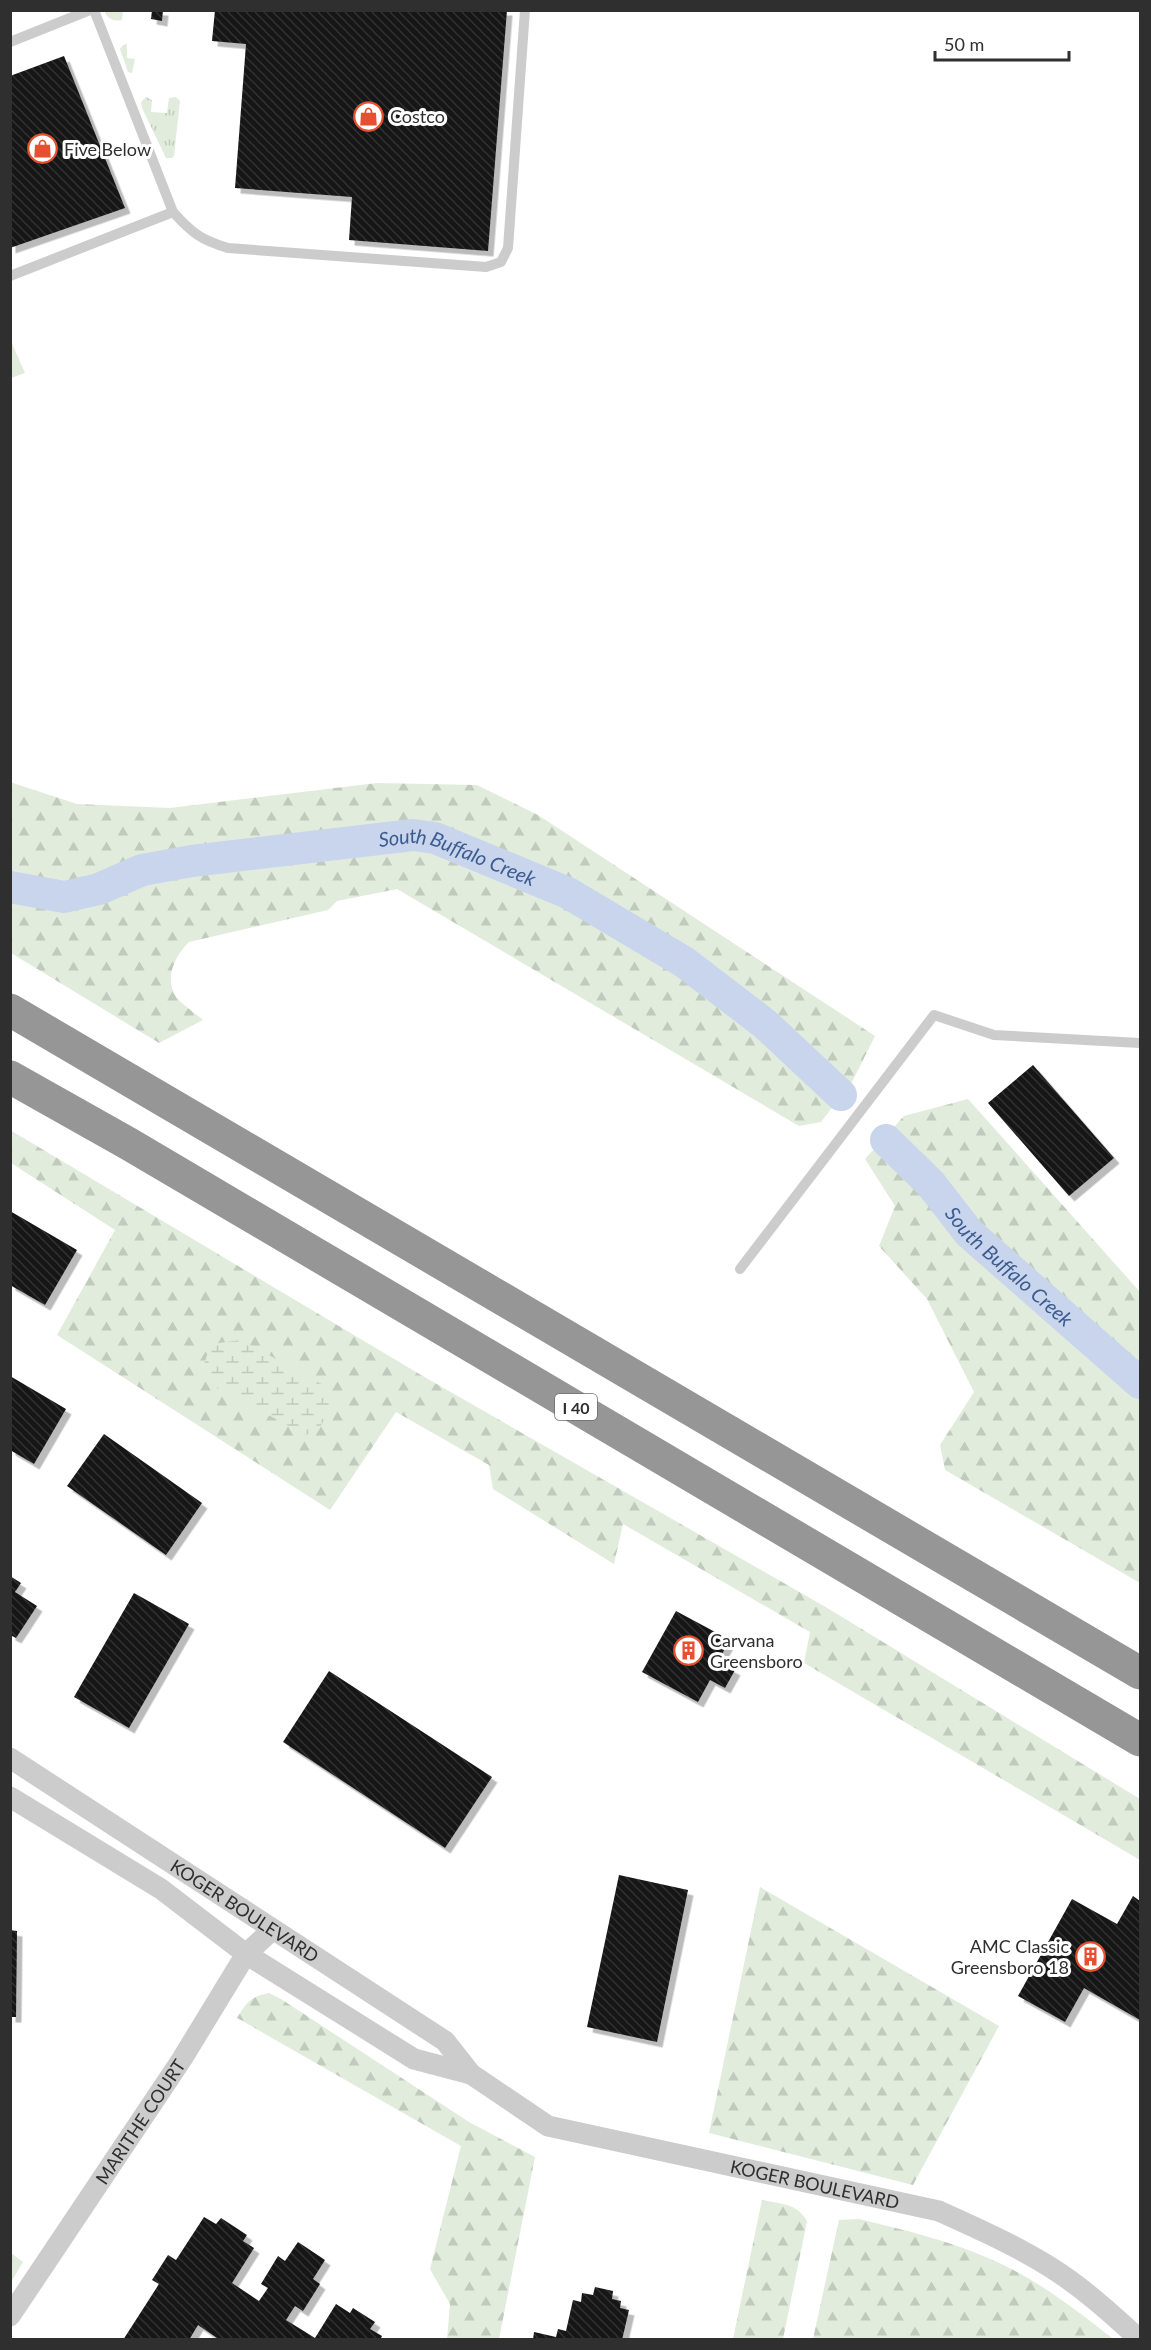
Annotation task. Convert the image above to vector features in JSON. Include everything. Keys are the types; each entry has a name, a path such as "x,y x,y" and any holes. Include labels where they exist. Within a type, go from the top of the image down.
{"highway":[{"path":"10,1010 1140,1673"},
{"name":"I 40","path":"10,1077 150,1156 1140,1740"}],"street":[{"name":"KOGER BOULEVARD","path":"10,1758 445,2041 471,2074 548,2126 939,2211 1051,2267 1107,2310 1140,2340"},
{"name":"KOGER BOULEVARD","path":"10,1797 161,1889 246,1954 414,2059 471,2074"},
{"name":"MARITHE COURT","path":"10,2316 182,2059 246,1954 272,1930"}],"lane":[{"path":"10,42 92,10 173,212 204,241 228,248 486,267 501,262 508,248 525,10"},
{"path":"10,276 173,212"},
{"path":"740,1269 934,1015 994,1035 1140,1043"}],"green space":[{"path":"104,11 123,11 122,20 111,19"},
{"path":"127,44 127,58 135,59 132,73 128,72 120,49"},
{"path":"146,97 152,100 151,112 167,113 169,98 176,97 180,101 172,158 166,158 142,108 141,102"},
{"path":"10,339 25,373 11,378 10,378"},
{"path":"10,782 77,804 170,808 377,783 477,785 538,815 875,1036 852,1082 821,1122 799,1126 397,889 337,901 328,910 189,942 175,961 171,983 177,998 203,1020 159,1043 11,953"},
{"path":"968,1099 1140,1292 1140,1583 945,1470 940,1445 974,1392 927,1299 879,1246 895,1206 865,1159 904,1116"},
{"path":"10,1130 421,1375 829,1609 1140,1799 1140,1860 804,1663 810,1632 623,1524 614,1564 493,1489 489,1465 396,1412 330,1510 57,1335 115,1230 11,1163"},
{"path":"241,1340 329,1388 333,1404 319,1429 306,1435 213,1386 203,1367 211,1344"},
{"path":"760,1887 999,2026 913,2185 709,2133"},
{"path":"269,1993 469,2122 535,2157 499,2339 447,2339 450,2304 430,2269 461,2146 237,2018 250,2001"},
{"path":"762,2200 793,2208 807,2221 783,2339 733,2339"},
{"path":"859,2219 945,2242 1010,2268 1041,2286 1113,2339 813,2339 839,2220"},
{"path":"11,2253 23,2262 11,2282"}],"building":[{"path":"152,10 163,10 162,21 151,19"},
{"name":"Costco","path":"215,10 507,10 488,251 349,240 352,197 235,188 246,44 212,41"},
{"path":"64,56 125,208 10,248 10,76"},
{"path":"1033,1065 1114,1158 1069,1196 988,1103"},
{"path":"10,1211 77,1250 45,1305 10,1285"},
{"path":"10,1376 66,1409 34,1464 10,1450"},
{"path":"104,1434 202,1503 166,1555 67,1486"},
{"path":"10,1576 21,1583 15,1592 37,1606 16,1638 10,1635"},
{"path":"134,1593 189,1624 129,1728 74,1697"},
{"name":"Carvana Greensboro","path":"676,1611 730,1640 718,1661 735,1670 725,1688 710,1680 698,1702 642,1672"},
{"path":"329,1671 492,1777 445,1848 283,1742"},
{"path":"619,1875 688,1890 657,2042 587,2027"},
{"name":"AMC Classic Greensboro 18","path":"1133,1896 1140,1901 1140,2020 1084,1988 1065,2022 1018,1996 1072,1899 1117,1924"},
{"path":"10,1930 17,1931 16,2017 10,2017"},
{"path":"204,2217 216,2224 221,2218 247,2235 243,2241 254,2248 232,2283 259,2301 268,2288 261,2284 278,2256 285,2261 298,2242 325,2260 313,2279 320,2284 303,2311 295,2306 286,2320 315,2338 336,2304 350,2313 353,2308 375,2322 370,2329 382,2336 380,2340 220,2340 198,2325 189,2340 123,2340 159,2284 152,2280 168,2255 176,2260"},
{"path":"595,2287 613,2291 612,2299 621,2301 620,2308 629,2310 622,2340 533,2340 534,2332 556,2337 558,2329 566,2331 573,2300 581,2302 582,2293 593,2295"}],"waterway":[{"name":"South Buffalo Creek","path":"10,887 64,897 99,889 142,870 192,861 413,835 435,838 568,893 684,962 765,1024 841,1095"},
{"name":"South Buffalo Creek","path":"886,1140 931,1184 969,1233 1140,1383"}],"place":[{"name":"Costco","path":"369,116"},
{"name":"Five Below","path":"43,149"},
{"name":"Carvana Greensboro","path":"689,1650"},
{"name":"AMC Classic Greensboro 18","path":"1090,1956"}]}
